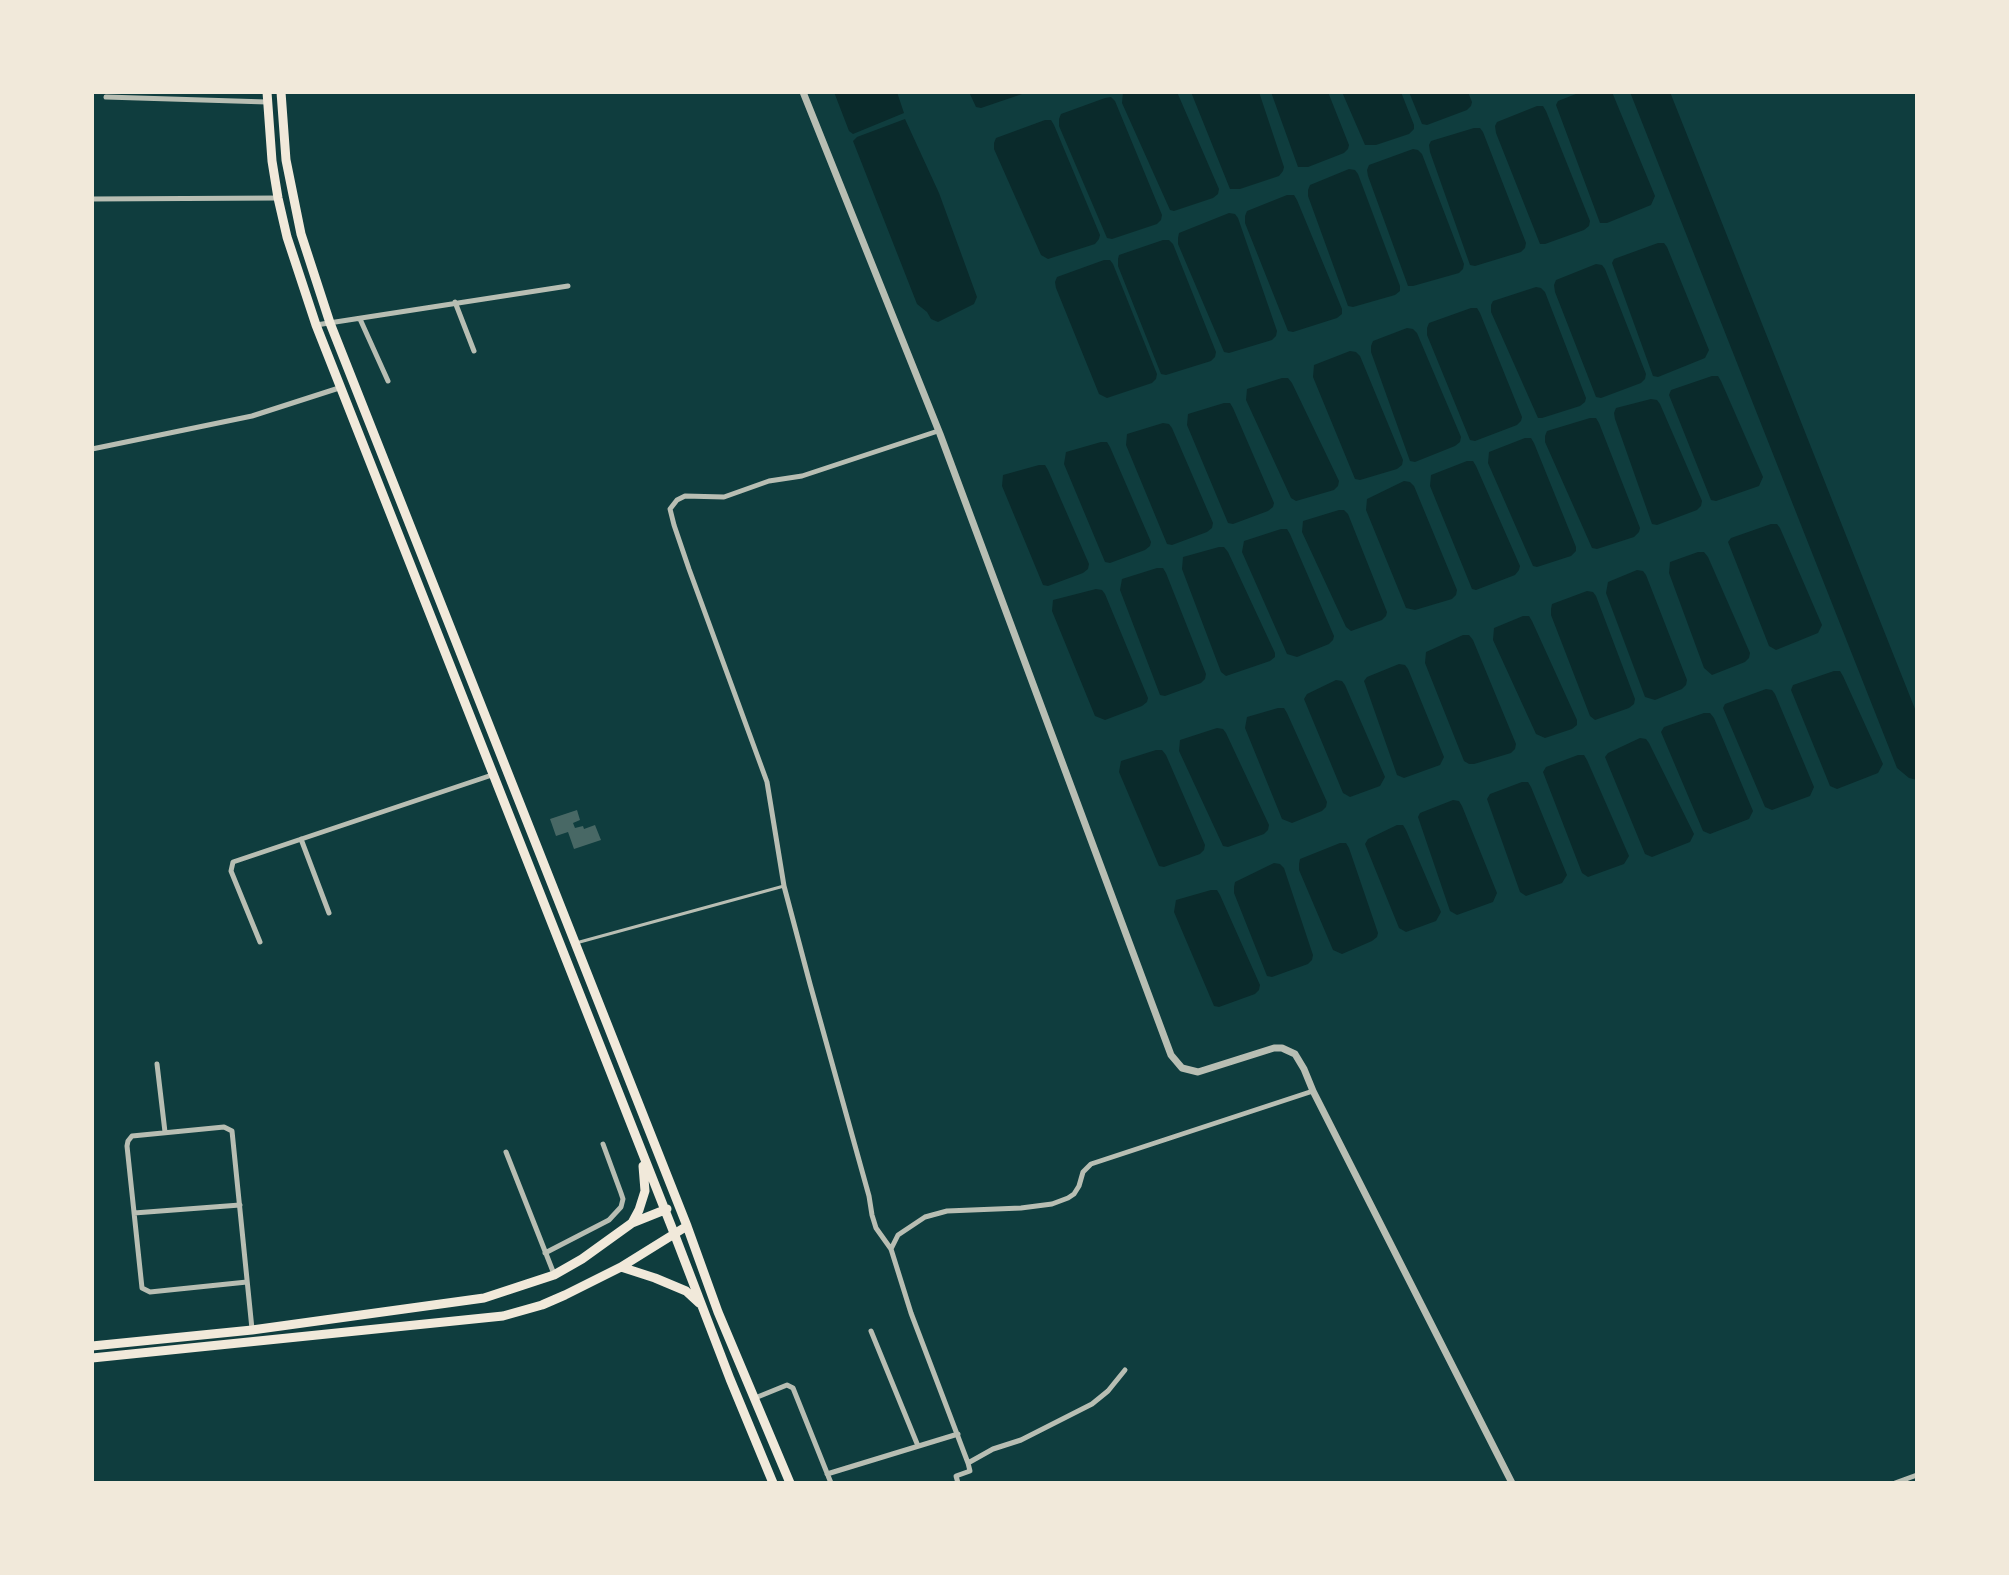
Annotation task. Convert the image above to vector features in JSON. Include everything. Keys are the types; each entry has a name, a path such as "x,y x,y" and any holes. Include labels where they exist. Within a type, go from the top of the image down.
{"highway":[{"path":"281,92 286,160 301,234 330,323 687,1226 718,1312 790,1483"},
{"path":"268,97 278,198 287,237 316,325 773,1483"},
{"path":"632,1223 645,1191 641,1150"},
{"path":"92,1346 252,1330 484,1298 554,1275 632,1223 664,1210 676,1201"},
{"path":"92,1358 503,1316 542,1305 621,1267 676,1238 687,1226"},
{"path":"621,1267 686,1291 701,1306"}],"street":[{"path":"803,92 938,431 1171,1055 1182,1068 1198,1072 1274,1048 1295,1054 1512,1483"},
{"path":"106,97 268,97"},
{"path":"92,199 278,198"},
{"path":"316,325 568,286"},
{"path":"455,302 474,351"},
{"path":"360,319 388,381"},
{"path":"92,449 252,416 339,388"},
{"path":"938,431 802,476 754,485 724,497 685,496 670,509 767,782 784,886 872,1215 876,1228 891,1249 911,1313 968,1463 970,1471 956,1476 958,1483"},
{"path":"260,942 231,871 231,865 236,860 493,774"},
{"path":"301,838 329,913"},
{"path":"157,1064 165,1132"},
{"path":"891,1249 898,1235 925,1217 947,1211 1052,1204 1074,1194 1083,1172 1091,1164 1313,1091"},
{"path":"247,1282 150,1292 144,1290 127,1146 132,1136 224,1127 230,1129 233,1134 252,1330"},
{"path":"545,1253 609,1220 621,1207 623,1199 603,1144"},
{"path":"506,1152 554,1275"},
{"path":"134,1213 240,1205"},
{"path":"871,1331 918,1446"},
{"path":"968,1463 1092,1404 1108,1391 1125,1370"},
{"path":"754,1399 787,1385 793,1388 831,1483"},
{"path":"827,1474 958,1434"},
{"path":"1895,1483 1917,1475"}],"lane":[{"path":"575,943 784,886"}],"water":[{"path":"834,92 897,92 904,113 853,134 849,131"},
{"path":"969,92 1028,92 981,108 976,107"},
{"path":"1123,92 1177,92 1219,189 1218,194 1170,210 1122,103"},
{"path":"1191,92 1259,92 1284,167 1279,176 1240,189 1230,189"},
{"path":"1271,92 1328,92 1348,149 1308,167 1298,167"},
{"path":"1342,92 1401,92 1414,129 1409,134 1376,145 1365,145"},
{"path":"1409,92 1468,92 1472,102 1467,110 1427,125 1422,124"},
{"path":"1581,92 1612,92 1655,196 1651,205 1607,223 1600,223 1556,105 1558,101"},
{"path":"1630,92 1670,92 1917,714 1917,780 1909,778 1897,768"},
{"path":"1111,97 1162,215 1157,224 1112,239 1107,238 1059,126 1061,114"},
{"path":"1543,106 1546,111 1590,221 1584,230 1545,244 1540,244 1495,126 1497,122"},
{"path":"905,119 939,193 977,297 974,304 938,322 917,304 853,141"},
{"path":"1051,120 1054,125 1100,235 1095,244 1048,259 1041,255 994,149 996,138"},
{"path":"1480,128 1483,132 1526,243 1521,252 1475,266 1470,265 1429,145 1431,141"},
{"path":"1413,149 1422,154 1464,264 1459,273 1408,286 1367,170 1369,165"},
{"path":"1349,169 1358,174 1400,286 1400,291 1395,295 1353,307 1348,306 1308,196 1310,185"},
{"path":"1294,195 1297,200 1342,309 1342,314 1337,318 1293,332 1288,331 1245,223 1247,211"},
{"path":"1229,213 1238,218 1277,331 1272,340 1229,353 1224,352 1178,238 1179,233"},
{"path":"1163,240 1173,244 1216,352 1211,361 1166,375 1161,374 1118,266 1119,255"},
{"path":"1664,243 1667,247 1709,350 1705,358 1658,377 1653,376 1612,263 1614,259"},
{"path":"1110,260 1113,264 1157,374 1152,383 1107,398 1099,394 1055,282 1057,277"},
{"path":"1596,264 1605,269 1646,374 1641,383 1601,398 1596,397 1554,285 1556,280"},
{"path":"1536,287 1545,292 1586,398 1580,406 1542,418 1538,418 1491,312 1493,301"},
{"path":"1477,308 1480,313 1522,417 1517,425 1475,441 1470,440 1427,335 1429,323"},
{"path":"1407,328 1417,333 1461,437 1455,446 1415,462 1410,461 1371,352 1373,341"},
{"path":"1350,351 1360,356 1403,460 1397,469 1360,480 1355,479 1313,377 1314,365"},
{"path":"1718,376 1721,381 1763,477 1759,486 1716,501 1711,500 1669,395 1671,390"},
{"path":"1288,378 1292,383 1339,481 1334,490 1296,501 1291,498 1246,400 1247,389"},
{"path":"1651,399 1660,404 1702,501 1697,510 1657,525 1652,524 1614,413 1616,408"},
{"path":"1230,403 1233,408 1274,503 1268,511 1233,524 1228,523 1187,425 1188,414"},
{"path":"1596,418 1599,423 1640,528 1634,537 1597,549 1592,548 1545,442 1547,431"},
{"path":"1163,423 1172,428 1213,523 1207,532 1172,545 1167,544 1126,445 1127,434"},
{"path":"1531,438 1534,443 1576,547 1571,556 1537,567 1533,566 1488,463 1489,452"},
{"path":"1107,442 1110,447 1151,542 1145,550 1110,563 1105,562 1064,464 1066,452"},
{"path":"1473,461 1476,466 1520,566 1515,575 1476,590 1472,589 1430,486 1431,475"},
{"path":"1045,465 1048,470 1089,564 1083,573 1048,586 1043,585 1002,486 1003,475"},
{"path":"1404,481 1414,486 1457,590 1452,599 1415,610 1406,608 1366,510 1367,499"},
{"path":"1339,510 1348,514 1387,612 1382,620 1351,631 1346,627 1302,532 1303,521"},
{"path":"1777,524 1780,528 1822,625 1818,633 1776,650 1769,646 1728,542 1731,538"},
{"path":"1287,529 1290,534 1334,636 1329,644 1297,657 1287,654 1242,552 1244,541"},
{"path":"1224,547 1228,552 1275,653 1270,661 1226,676 1221,672 1182,569 1183,557"},
{"path":"1704,552 1708,557 1750,653 1745,662 1712,675 1704,668 1669,573 1670,562"},
{"path":"1163,568 1166,573 1206,674 1201,683 1165,696 1160,695 1120,590 1122,579"},
{"path":"1637,570 1646,575 1687,680 1682,689 1655,700 1645,697 1606,593 1608,582"},
{"path":"1096,589 1105,594 1148,698 1142,706 1105,720 1095,716 1052,611 1053,600"},
{"path":"1587,591 1596,596 1635,699 1629,708 1595,720 1590,716 1551,615 1552,604"},
{"path":"1529,616 1532,621 1577,720 1577,725 1572,729 1545,738 1536,734 1493,640 1494,628"},
{"path":"1469,635 1473,640 1516,744 1511,753 1474,764 1464,761 1425,663 1426,652"},
{"path":"1399,664 1408,669 1444,757 1440,765 1404,778 1397,775 1364,681"},
{"path":"1840,671 1843,676 1883,764 1878,773 1837,789 1830,786 1791,690 1793,685"},
{"path":"1336,680 1345,685 1385,777 1380,786 1350,797 1343,793 1304,699 1307,694"},
{"path":"1766,689 1775,694 1814,787 1810,796 1772,810 1765,807 1723,708 1725,704"},
{"path":"1284,708 1287,713 1327,802 1322,811 1292,823 1282,819 1245,728 1247,717"},
{"path":"1710,713 1714,718 1753,811 1749,819 1710,834 1703,831 1661,732 1664,727"},
{"path":"1217,728 1226,733 1269,825 1264,834 1228,847 1223,846 1179,751 1180,740"},
{"path":"1640,738 1649,743 1694,834 1690,842 1652,857 1645,854 1605,757"},
{"path":"1162,750 1166,755 1205,845 1200,854 1164,867 1159,866 1119,772 1121,761"},
{"path":"1584,755 1587,760 1629,856 1624,864 1588,877 1582,873 1543,772 1546,767"},
{"path":"1528,782 1531,787 1567,875 1562,883 1526,896 1520,892 1487,799 1490,794"},
{"path":"1453,800 1459,801 1462,806 1497,893 1493,902 1457,915 1450,911 1418,817 1420,813"},
{"path":"1403,825 1406,830 1441,912 1436,921 1406,932 1399,928 1365,844 1368,839"},
{"path":"1346,843 1349,848 1378,933 1372,941 1342,954 1333,950 1299,870 1300,859"},
{"path":"1274,863 1284,868 1313,955 1308,964 1272,977 1267,976 1234,887 1235,882"},
{"path":"1217,890 1220,895 1260,985 1255,994 1219,1007 1214,1006 1174,912 1176,900"}],"building":[{"path":"577,810 580,820 573,823 575,828 595,825 601,840 574,849 568,832 556,836 550,819"}]}
